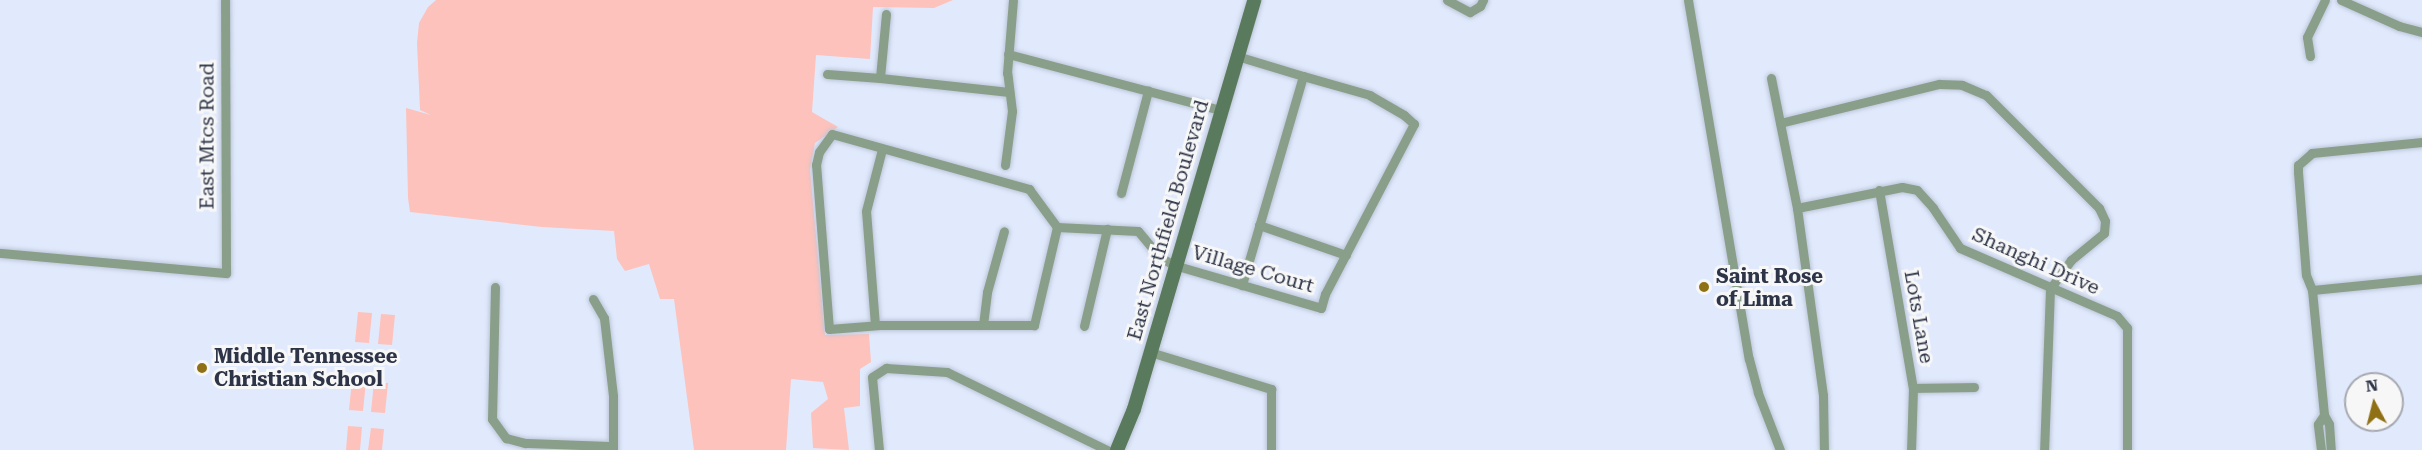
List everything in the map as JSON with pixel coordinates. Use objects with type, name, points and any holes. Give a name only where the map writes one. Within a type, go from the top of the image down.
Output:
[{"type":"main road","name":"East Northfield Boulevard","points":[[1117,450],[1134,409],[1174,265],[1237,56],[1250,1]]},
{"type":"street","name":"East Mtcs Road","points":[[0,253],[226,273],[225,0]]},
{"type":"street","points":[[1005,165],[1012,111],[1008,54],[1013,0]]},
{"type":"street","points":[[1447,0],[1470,12],[1480,6],[1484,0]]},
{"type":"street","points":[[1688,0],[1749,359],[1758,393],[1780,450]]},
{"type":"street","points":[[2310,56],[2307,37],[2325,0]]},
{"type":"street","points":[[2342,0],[2399,26],[2422,32]]},
{"type":"street","points":[[880,78],[886,14]]},
{"type":"street","points":[[1008,54],[1220,110]]},
{"type":"street","points":[[1237,56],[1370,95],[1404,115],[1414,124],[1346,255],[1259,225]]},
{"type":"street","points":[[827,74],[1009,92]]},
{"type":"street","points":[[1242,285],[1303,76]]},
{"type":"street","points":[[1771,78],[1797,208],[1823,395],[1824,450]]},
{"type":"street","points":[[1780,123],[1939,84],[1962,85],[1986,95],[2099,208],[2105,221],[2104,233],[2071,260],[2050,289],[2044,450]]},
{"type":"street","points":[[1121,193],[1148,91]]},
{"type":"street","points":[[832,134],[882,149],[1029,189],[1057,227],[1034,324],[875,325],[829,329],[816,165],[819,152],[832,134]]},
{"type":"street","points":[[2331,450],[2329,424],[2324,415],[2312,290],[2306,275],[2298,165],[2312,153],[2422,142]]},
{"type":"street","points":[[875,325],[866,211],[882,149]]},
{"type":"street","name":"Shanghi Drive","points":[[1797,208],[1879,190],[1902,187],[1917,190],[1934,208],[1960,248],[2050,289],[2117,316],[2127,328],[2127,450]]},
{"type":"street","name":"Lots Lane","points":[[1879,190],[1913,388],[1911,450]]},
{"type":"street","points":[[1057,227],[1138,231],[1161,258],[1174,265]]},
{"type":"street","points":[[1084,326],[1107,229]]},
{"type":"street","points":[[983,325],[987,292],[1004,231]]},
{"type":"street","name":"Village Court","points":[[1174,265],[1321,308],[1325,294],[1346,255]]},
{"type":"street","points":[[2312,290],[2422,279]]},
{"type":"street","points":[[495,287],[492,419],[506,438],[525,443],[613,448],[613,396],[604,318],[593,299]]},
{"type":"street","points":[[1150,352],[1271,389],[1270,450]]},
{"type":"street","points":[[879,450],[872,377],[886,368],[947,372],[1107,450]]},
{"type":"street","points":[[1913,388],[1974,387]]},
{"type":"street","points":[[2321,450],[2318,424],[2324,415]]},
{"type":"shaded area","points":[[436,0],[953,0],[934,8],[873,7],[870,59],[816,55],[812,112],[838,127],[815,143],[810,170],[825,335],[869,334],[871,362],[860,369],[860,406],[844,408],[849,450],[813,448],[811,413],[828,399],[823,382],[791,379],[786,450],[694,450],[674,299],[660,299],[649,264],[625,271],[617,259],[614,231],[542,227],[410,212],[406,108],[431,115],[420,110],[417,43],[419,23],[428,7]]},
{"type":"shaded area","points":[[358,312],[372,313],[369,343],[355,342]]},
{"type":"shaded area","points":[[381,314],[395,315],[392,345],[378,344]]},
{"type":"shaded area","points":[[352,380],[366,381],[363,411],[349,410]]},
{"type":"shaded area","points":[[374,382],[388,383],[385,413],[371,412]]},
{"type":"shaded area","points":[[348,426],[362,427],[360,450],[346,450]]},
{"type":"shaded area","points":[[371,428],[384,429],[382,450],[368,450]]},
{"type":"place","name":"Saint Rose of Lima","points":[[1704,287]]},
{"type":"place","name":"Middle Tennessee Christian School","points":[[202,368]]}]
